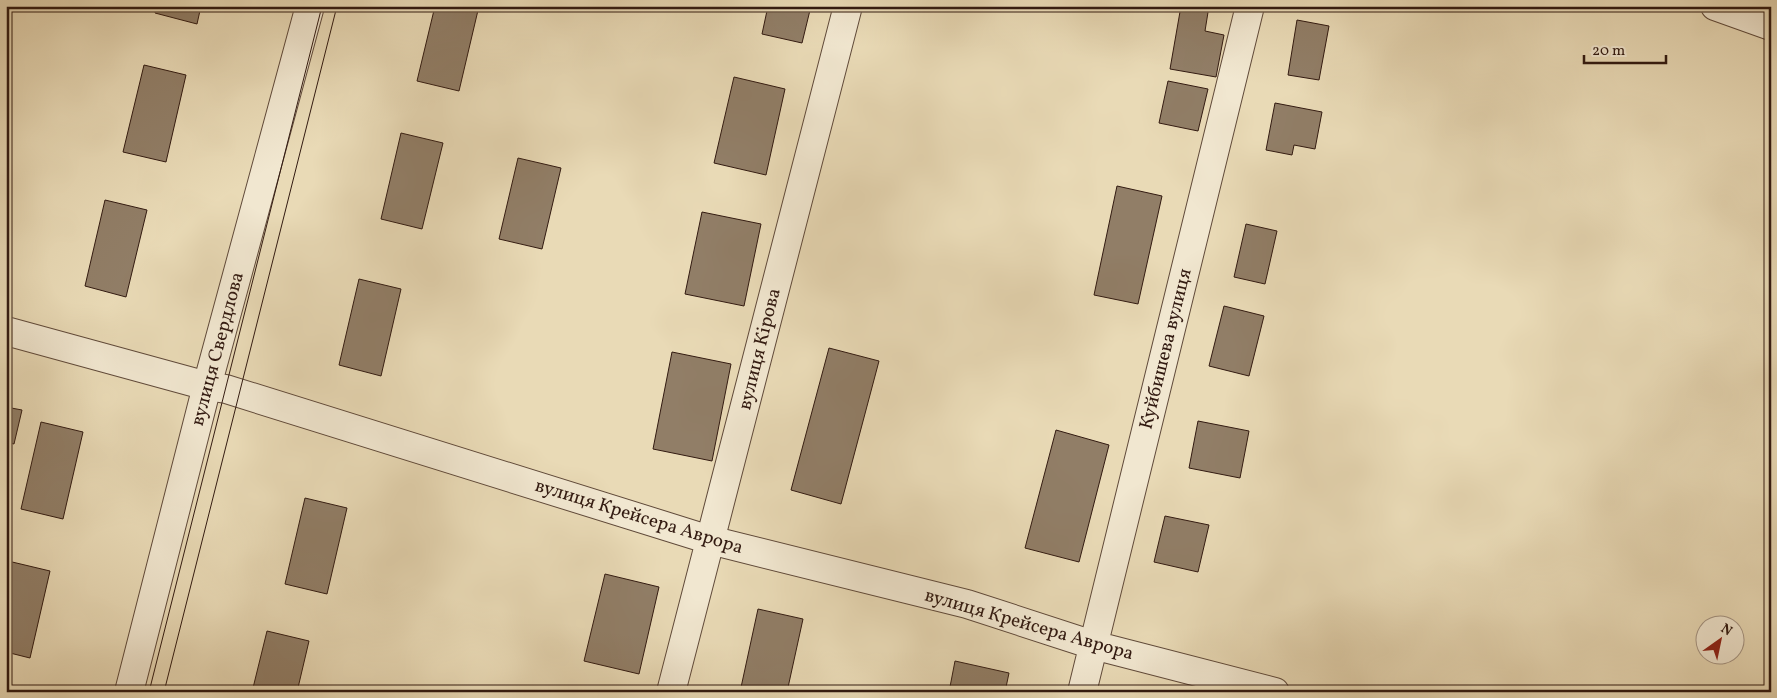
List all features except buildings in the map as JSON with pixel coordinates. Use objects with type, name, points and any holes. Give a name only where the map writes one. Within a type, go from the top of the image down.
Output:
[{"type":"street","name":"вулиця Свердлова","points":[[129,692],[207,386],[310,6]]},
{"type":"street","name":"вулиця Кірова","points":[[671,692],[848,6]]},
{"type":"street","name":"Куйбишева вулиця","points":[[1082,692],[1250,6]]},
{"type":"street","points":[[1715,6],[1771,26]]},
{"type":"street","name":"вулиця Крейсера Аврора","points":[[6,332],[207,386],[226,389],[710,540],[966,604],[1093,645],[1275,692]]},
{"type":"tram line","points":[[149,692],[322,6]]},
{"type":"tram line","points":[[164,692],[337,6]]}]
